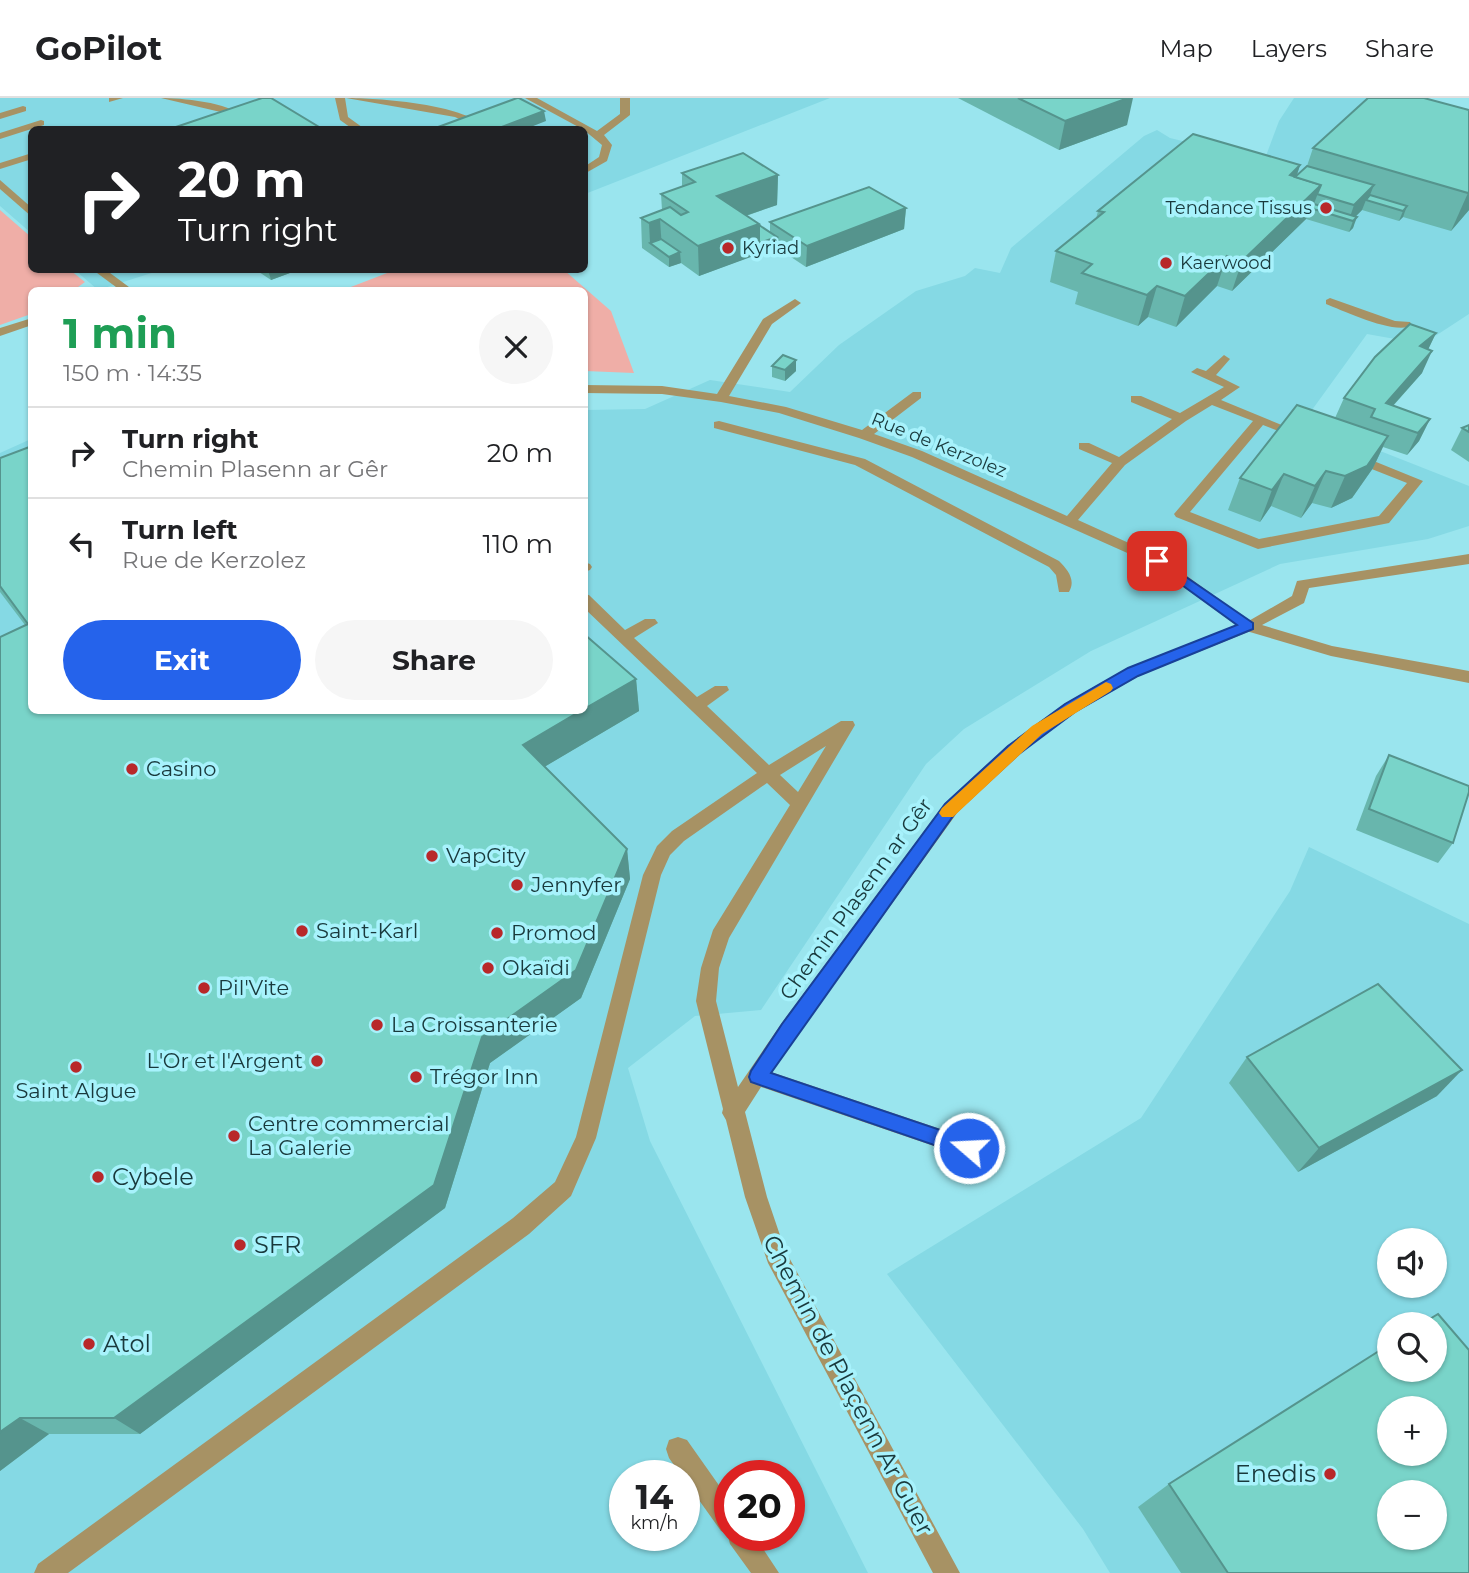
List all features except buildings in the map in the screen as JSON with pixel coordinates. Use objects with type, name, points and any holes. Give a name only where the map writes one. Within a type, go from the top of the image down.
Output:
[{"type":"street","points":[[166,98],[233,111],[235,119],[220,126]]},
{"type":"street","points":[[340,98],[343,118],[355,126]]},
{"type":"street","points":[[351,98],[458,114],[476,124]]},
{"type":"street","points":[[530,98],[581,126]]},
{"type":"street","points":[[598,135],[625,115],[625,98]]},
{"type":"street","points":[[179,107],[191,103]]},
{"type":"street","points":[[0,116],[23,109]]},
{"type":"street","points":[[32,126],[41,123]]},
{"type":"street","points":[[0,136],[28,127]]},
{"type":"street","points":[[588,130],[607,145],[607,153],[601,164],[588,169]]},
{"type":"street","points":[[0,166],[28,157]]},
{"type":"street","points":[[0,183],[28,211]]},
{"type":"street","points":[[13,198],[28,193]]},
{"type":"street","points":[[103,273],[123,287]]},
{"type":"street","points":[[1329,302],[1393,324],[1406,325]]},
{"type":"street","points":[[721,398],[767,322],[795,303]]},
{"type":"street","points":[[0,332],[28,322]]},
{"type":"street","points":[[1070,521],[1120,462],[1181,418],[1234,387],[1202,374],[1224,359]]},
{"type":"street","name":"Rue de Kerzolez","points":[[588,389],[662,390],[721,398],[781,410],[864,435],[1070,521],[1157,561],[1248,626]]},
{"type":"street","points":[[864,435],[917,395]]},
{"type":"street","points":[[1136,399],[1181,418]]},
{"type":"street","points":[[1211,400],[1313,440]]},
{"type":"street","points":[[1261,420],[1181,514],[1258,544],[1384,520],[1416,481],[1339,450]]},
{"type":"street","points":[[719,425],[860,462],[1054,565],[1062,571],[1064,589]]},
{"type":"street","points":[[1084,446],[1120,462]]},
{"type":"street","name":"Chemin Plasenn ar Gêr","points":[[732,1113],[788,1030],[951,808],[1013,750],[1070,708],[1133,672],[1248,626],[1298,599],[1302,583],[1469,559]]},
{"type":"street","points":[[588,603],[696,705],[759,780],[800,803]]},
{"type":"street","points":[[624,637],[650,623]]},
{"type":"street","points":[[1248,626],[1331,651],[1469,677]]},
{"type":"street","points":[[696,705],[721,690]]},
{"type":"street","name":"Chemin de Plaçenn Ar Guer","points":[[759,780],[847,725],[720,936],[710,968],[706,1001],[755,1197],[776,1255],[947,1573]]},
{"type":"street","points":[[47,1573],[521,1226],[563,1189],[586,1138],[652,875],[663,851],[678,836],[759,780]]},
{"type":"street","points":[[758,1077],[969,1148]]},
{"type":"street","points":[[678,1449],[714,1500]]},
{"type":"street","points":[[750,1551],[766,1573]]},
{"type":"shaded area","points":[[0,98],[830,98],[588,193],[588,126],[28,126],[28,230],[0,206]]},
{"type":"shaded area","points":[[1294,98],[1380,98],[1469,120],[1469,314],[1423,344],[1367,334],[1304,421],[1469,486],[1469,526],[1428,539],[1280,564],[1091,651],[964,729],[926,764],[761,1010],[695,1016],[628,1068],[650,1141],[868,1573],[0,1573],[0,453],[28,440],[28,714],[588,714],[588,410],[645,409],[710,380],[790,392],[839,345],[916,291],[965,276],[975,268],[1000,273],[1011,248],[1144,136],[1157,130],[1170,138],[1264,161],[1279,121]]},
{"type":"shaded area","points":[[0,210],[28,234],[28,273],[74,273],[85,282],[78,287],[28,287],[28,315],[0,325]]},
{"type":"shaded area","points":[[78,273],[152,273],[107,287],[95,287]]},
{"type":"shaded area","points":[[387,273],[567,273],[583,287],[351,287]]},
{"type":"shaded area","points":[[588,291],[611,311],[634,373],[588,371]]},
{"type":"shaded area","name":"Enedis","points":[[1309,847],[1469,924],[1469,1573],[1110,1573],[1083,1529],[887,1274],[1141,1118],[1290,891]]},
{"type":"slow traffic","points":[[947,813],[1037,730],[1106,688]]},
{"type":"place","name":"Tendance Tissus","points":[[1326,208]]},
{"type":"place","name":"Kyriad","points":[[728,248]]},
{"type":"place","name":"Kaerwood","points":[[1166,263]]},
{"type":"place","name":"Casino","points":[[132,769]]},
{"type":"place","name":"VapCity","points":[[432,856]]},
{"type":"place","name":"Jennyfer","points":[[517,885]]},
{"type":"place","name":"Saint-Karl","points":[[302,931]]},
{"type":"place","name":"Promod","points":[[497,933]]},
{"type":"place","name":"Okaïdi","points":[[488,968]]},
{"type":"place","name":"Pil'Vite","points":[[204,988]]},
{"type":"place","name":"La Croissanterie","points":[[377,1025]]},
{"type":"place","name":"L'Or et l'Argent","points":[[317,1061]]},
{"type":"place","name":"Saint Algue","points":[[76,1067]]},
{"type":"place","name":"Trégor Inn","points":[[416,1077]]},
{"type":"place","name":"Centre commercial La Galerie","points":[[234,1136]]},
{"type":"place","name":"Cybele","points":[[98,1177]]},
{"type":"place","name":"SFR","points":[[240,1245]]},
{"type":"place","name":"Atol","points":[[89,1344]]},
{"type":"place","name":"Enedis","points":[[1330,1474]]},
{"type":"route","points":[[969,1148],[758,1077],[788,1030],[951,808],[1013,750],[1070,708],[1133,672],[1248,626],[1157,561]]}]
